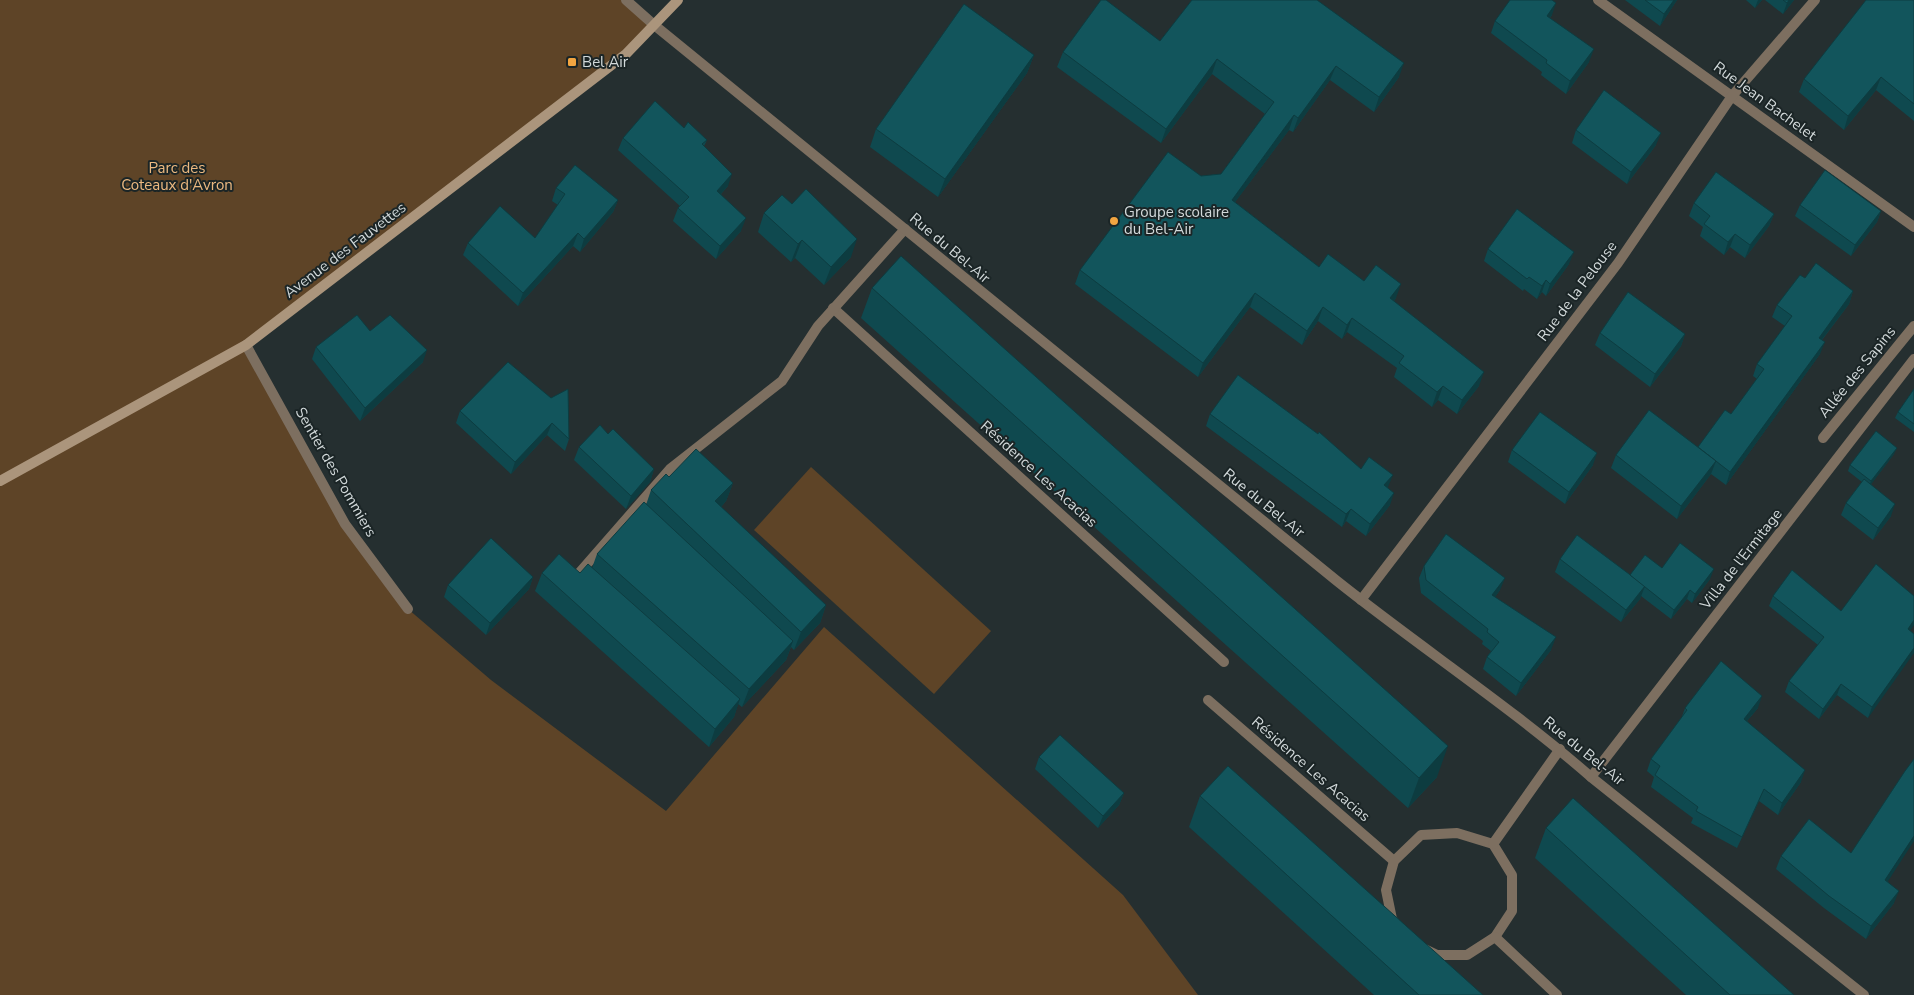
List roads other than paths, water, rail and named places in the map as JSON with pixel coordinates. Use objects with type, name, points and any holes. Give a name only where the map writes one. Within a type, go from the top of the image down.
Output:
[{"type":"street","name":"Rue du Bel-Air","points":[[626,0],[653,24],[1361,600],[1560,750],[1591,777],[1864,995]]},
{"type":"street","name":"Avenue des Fauvettes","points":[[0,481],[246,345],[626,54],[678,0]]},
{"type":"street","name":"Rue Jean Bachelet","points":[[1598,0],[1914,227]]},
{"type":"street","name":"Rue de la Pelouse","points":[[1361,600],[1618,262],[1732,96],[1815,0]]},
{"type":"street","points":[[602,592],[580,572],[638,513],[670,469],[782,381],[818,326],[905,229]]},
{"type":"street","name":"Résidence Les Acacias","points":[[833,308],[1224,662]]},
{"type":"street","name":"Allée des Sapins","points":[[1823,438],[1914,326]]},
{"type":"street","name":"Sentier des Pommiers","points":[[246,345],[346,524],[408,609]]},
{"type":"street","name":"Villa de l'Ermitage","points":[[1591,777],[1914,359]]},
{"type":"street","name":"Résidence Les Acacias","points":[[1208,700],[1394,861]]},
{"type":"street","points":[[1493,844],[1560,750]]},
{"type":"street","points":[[1457,833],[1493,844],[1512,875],[1512,911],[1495,937],[1467,955],[1437,955],[1410,942],[1392,919],[1386,890],[1394,861],[1421,835],[1457,833]]},
{"type":"street","points":[[1495,937],[1557,995]]},
{"type":"place","name":"Bel Air","points":[[572,62]]},
{"type":"place","name":"Groupe scolaire du Bel-Air","points":[[1114,221]]},
{"type":"park label","name":"Parc des Coteaux d'Avron","points":[[177,176]]}]
